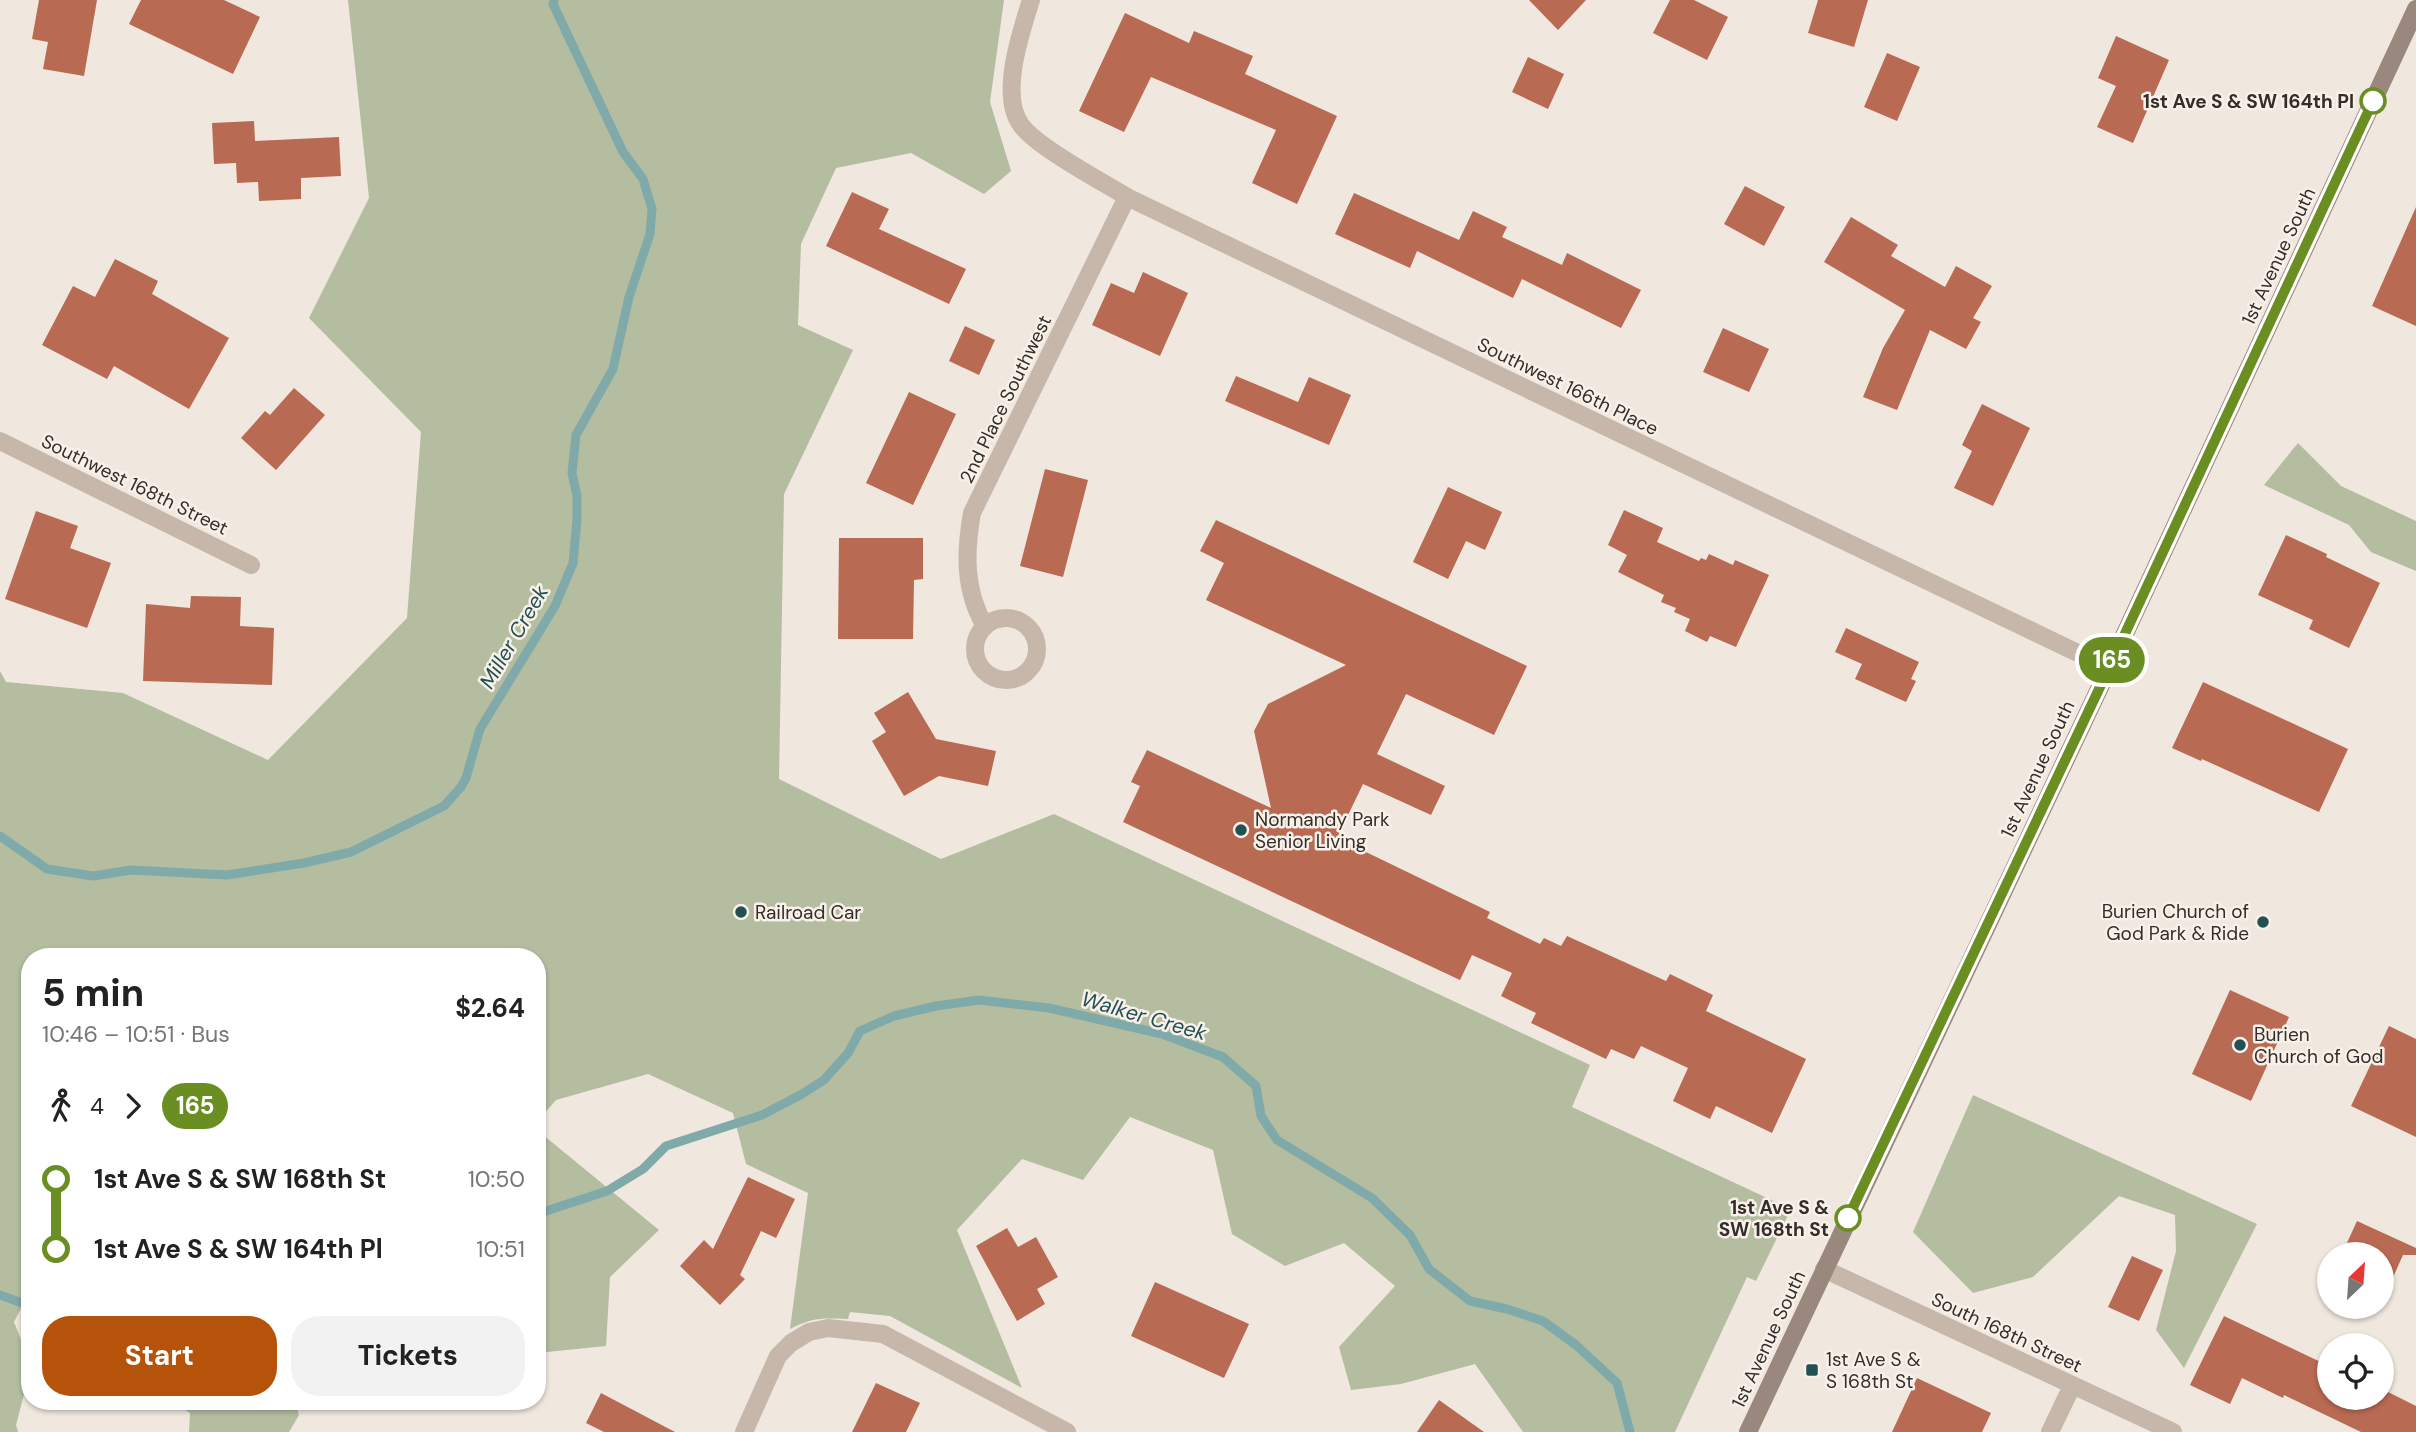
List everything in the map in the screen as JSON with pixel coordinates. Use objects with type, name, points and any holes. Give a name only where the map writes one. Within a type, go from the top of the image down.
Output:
[{"type":"main road","name":"1st Avenue South","points":[[1748,1432],[2109,668],[2416,9]]},
{"type":"street","name":"Southwest 166th Place","points":[[1031,0],[1014,66],[1012,100],[1020,123],[1035,139],[1127,197],[2109,668]]},
{"type":"street","name":"2nd Place Southwest","points":[[985,626],[976,611],[968,579],[967,544],[972,513],[1127,197]]},
{"type":"street","name":"Southwest 168th Street","points":[[0,441],[251,565]]},
{"type":"street","name":"South 168th Street","points":[[1824,1269],[2173,1432]]},
{"type":"street","points":[[744,1432],[778,1356],[791,1343],[809,1332],[828,1328],[883,1334],[1067,1432]]},
{"type":"street","points":[[2050,1432],[2072,1386]]},
{"type":"green space","points":[[348,0],[1004,0],[990,102],[1011,171],[984,194],[911,153],[836,168],[801,244],[798,325],[853,350],[784,494],[779,779],[941,859],[1054,814],[1590,1065],[1572,1107],[1791,1209],[1756,1281],[1747,1277],[1675,1432],[1523,1432],[1475,1364],[1401,1384],[1351,1390],[1339,1347],[1395,1286],[1344,1243],[1285,1266],[1232,1234],[1213,1150],[1130,1117],[1083,1180],[1022,1159],[957,1230],[1022,1388],[890,1316],[850,1312],[848,1319],[818,1319],[790,1329],[808,1193],[746,1164],[733,1113],[648,1074],[556,1100],[546,1112],[546,948],[21,948],[21,1308],[14,1322],[21,1340],[21,1406],[16,1425],[18,1432],[0,1432],[0,671],[6,682],[123,693],[268,760],[407,618],[421,432],[309,318],[369,198]]},
{"type":"green space","points":[[2298,443],[2341,486],[2416,521],[2416,571],[2371,552],[2349,525],[2264,485]]},
{"type":"green space","points":[[1973,1095],[2257,1224],[2184,1368],[2156,1330],[2176,1251],[2175,1215],[2119,1196],[2033,1277],[1973,1293],[1913,1232]]},
{"type":"green space","points":[[546,1137],[659,1230],[610,1277],[606,1346],[546,1352]]},
{"type":"green space","points":[[185,1410],[297,1410],[299,1415],[289,1432],[189,1432],[190,1413]]},
{"type":"building","points":[[39,0],[97,0],[84,76],[43,69],[48,42],[32,39]]},
{"type":"building","points":[[141,0],[224,0],[260,17],[233,74],[129,24]]},
{"type":"building","points":[[1529,0],[1586,0],[1558,30]]},
{"type":"building","points":[[1670,0],[1694,0],[1728,17],[1707,60],[1653,33]]},
{"type":"building","points":[[1818,0],[1868,0],[1854,47],[1808,33]]},
{"type":"building","points":[[1125,13],[1189,43],[1194,31],[1253,56],[1245,74],[1337,116],[1297,204],[1252,183],[1276,130],[1151,77],[1124,132],[1079,111]]},
{"type":"building","points":[[2116,36],[2169,60],[2133,143],[2097,127],[2116,86],[2098,78]]},
{"type":"building","points":[[1887,53],[1920,67],[1897,121],[1864,107]]},
{"type":"building","points":[[1528,57],[1564,74],[1548,109],[1512,92]]},
{"type":"building","points":[[254,121],[255,141],[339,137],[341,176],[301,178],[301,199],[259,201],[258,182],[237,183],[236,163],[214,164],[212,123]]},
{"type":"building","points":[[1745,186],[1785,207],[1764,246],[1724,224]]},
{"type":"building","points":[[852,192],[889,209],[879,229],[966,269],[949,304],[826,246]]},
{"type":"building","points":[[1354,193],[1459,240],[1473,211],[1507,227],[1502,237],[1562,265],[1567,253],[1641,290],[1621,328],[1522,279],[1513,298],[1417,251],[1410,268],[1335,234]]},
{"type":"building","points":[[2416,207],[2416,326],[2372,306]]},
{"type":"building","points":[[1851,217],[1898,245],[1891,256],[1945,287],[1956,266],[1992,286],[1973,318],[1981,322],[1966,349],[1930,330],[1897,410],[1863,397],[1883,348],[1905,310],[1824,262]]},
{"type":"building","points":[[115,259],[158,281],[152,294],[229,338],[189,409],[114,366],[107,379],[42,345],[73,286],[95,297]]},
{"type":"building","points":[[1143,272],[1188,293],[1160,356],[1092,325],[1111,283],[1134,293]]},
{"type":"building","points":[[965,326],[995,340],[979,375],[949,361]]},
{"type":"building","points":[[1723,328],[1769,349],[1749,392],[1703,372]]},
{"type":"building","points":[[1236,376],[1298,402],[1309,377],[1351,395],[1329,445],[1225,401]]},
{"type":"building","points":[[294,388],[325,415],[276,470],[241,438],[265,411],[270,415]]},
{"type":"building","points":[[909,392],[956,414],[913,505],[866,483]]},
{"type":"building","points":[[1982,404],[2030,428],[1993,506],[1954,488],[1972,451],[1962,445]]},
{"type":"building","points":[[1045,469],[1088,480],[1063,577],[1020,566]]},
{"type":"building","points":[[1448,487],[1502,512],[1485,550],[1466,541],[1448,579],[1413,562]]},
{"type":"building","points":[[1624,510],[1663,528],[1657,542],[1699,561],[1701,558],[1706,560],[1709,554],[1733,565],[1735,560],[1769,575],[1736,647],[1710,636],[1707,642],[1685,631],[1690,619],[1674,612],[1676,608],[1661,602],[1664,595],[1618,572],[1627,555],[1608,545]]},
{"type":"building","points":[[36,511],[78,526],[70,548],[111,563],[87,628],[5,599]]},
{"type":"building","name":"Normandy Park Senior Living","points":[[1216,520],[1527,666],[1494,735],[1406,694],[1377,754],[1445,786],[1431,815],[1363,784],[1337,838],[1490,912],[1487,918],[1540,944],[1544,938],[1561,946],[1567,936],[1666,981],[1670,974],[1713,995],[1706,1011],[1806,1059],[1772,1133],[1716,1106],[1710,1119],[1673,1101],[1688,1068],[1641,1046],[1634,1059],[1611,1049],[1606,1059],[1531,1023],[1536,1013],[1501,996],[1512,973],[1472,955],[1460,980],[1123,822],[1140,786],[1131,782],[1147,750],[1271,808],[1254,731],[1268,704],[1346,665],[1206,600],[1224,563],[1200,551]]},
{"type":"building","points":[[2286,535],[2380,583],[2349,648],[2309,629],[2313,620],[2258,595]]},
{"type":"building","points":[[839,538],[923,538],[923,579],[914,580],[913,639],[838,639]]},
{"type":"building","points":[[191,596],[241,597],[240,626],[274,628],[272,685],[143,681],[146,604],[190,608]]},
{"type":"building","points":[[1846,628],[1919,662],[1911,679],[1916,681],[1906,702],[1855,679],[1862,664],[1835,652]]},
{"type":"building","points":[[2203,682],[2348,749],[2319,812],[2172,748]]},
{"type":"building","points":[[908,692],[936,739],[996,751],[988,786],[939,776],[904,796],[872,741],[886,732],[874,713]]},
{"type":"building","name":"Burien Church of God","points":[[2230,990],[2289,1017],[2251,1101],[2192,1074]]},
{"type":"building","points":[[2389,1026],[2416,1039],[2416,1137],[2351,1106]]},
{"type":"building","points":[[748,1177],[795,1199],[776,1238],[761,1231],[740,1275],[745,1279],[720,1305],[680,1266],[704,1240],[713,1249]]},
{"type":"building","points":[[2357,1221],[2416,1248],[2416,1255],[2403,1255],[2394,1275],[2394,1242],[2347,1242]]},
{"type":"building","points":[[1007,1228],[1018,1247],[1036,1237],[1058,1277],[1037,1289],[1045,1304],[1017,1321],[976,1246]]},
{"type":"building","points":[[2132,1256],[2163,1270],[2139,1321],[2108,1307]]},
{"type":"building","points":[[1155,1282],[1249,1324],[1224,1378],[1131,1336]]},
{"type":"building","points":[[2224,1316],[2317,1360],[2317,1410],[2394,1410],[2394,1395],[2416,1406],[2416,1432],[2361,1432],[2242,1378],[2230,1404],[2190,1385]]},
{"type":"building","points":[[1917,1378],[1991,1413],[1982,1432],[1892,1432]]},
{"type":"building","points":[[876,1383],[920,1403],[906,1432],[852,1432]]},
{"type":"building","points":[[601,1393],[675,1432],[604,1432],[586,1423]]},
{"type":"building","points":[[1439,1400],[1484,1432],[1417,1432]]},
{"type":"waterway","name":"Miller Creek","points":[[0,836],[47,869],[93,876],[131,870],[227,875],[304,863],[351,852],[444,806],[461,787],[480,729],[555,606],[573,563],[577,496],[572,473],[576,435],[613,369],[629,297],[650,234],[652,209],[643,179],[623,152],[553,4],[554,0]]},
{"type":"waterway","name":"Walker Creek","points":[[546,1211],[607,1191],[643,1169],[666,1146],[762,1115],[802,1094],[824,1080],[848,1053],[860,1031],[894,1016],[979,1000],[1049,1008],[1162,1034],[1223,1057],[1256,1086],[1261,1116],[1277,1140],[1372,1198],[1410,1235],[1429,1269],[1470,1301],[1543,1321],[1576,1345],[1617,1383],[1630,1432]]},
{"type":"waterway","name":"Walker Creek","points":[[0,1295],[21,1303]]},
{"type":"bus line","name":"165","points":[[1848,1218],[2109,668],[2373,101]]},
{"type":"place","name":"1st Ave S & SW 164th Pl","points":[[2373,101]]},
{"type":"place","name":"Normandy Park Senior Living","points":[[1241,830]]},
{"type":"place","name":"Railroad Car","points":[[741,912]]},
{"type":"place","name":"Burien Church of God Park & Ride","points":[[2263,922]]},
{"type":"place","name":"Burien Church of God","points":[[2240,1045]]},
{"type":"place","name":"1st Ave S & SW 168th St","points":[[1848,1218]]},
{"type":"place","name":"1st Ave S & S 168th St","points":[[1812,1370]]}]
